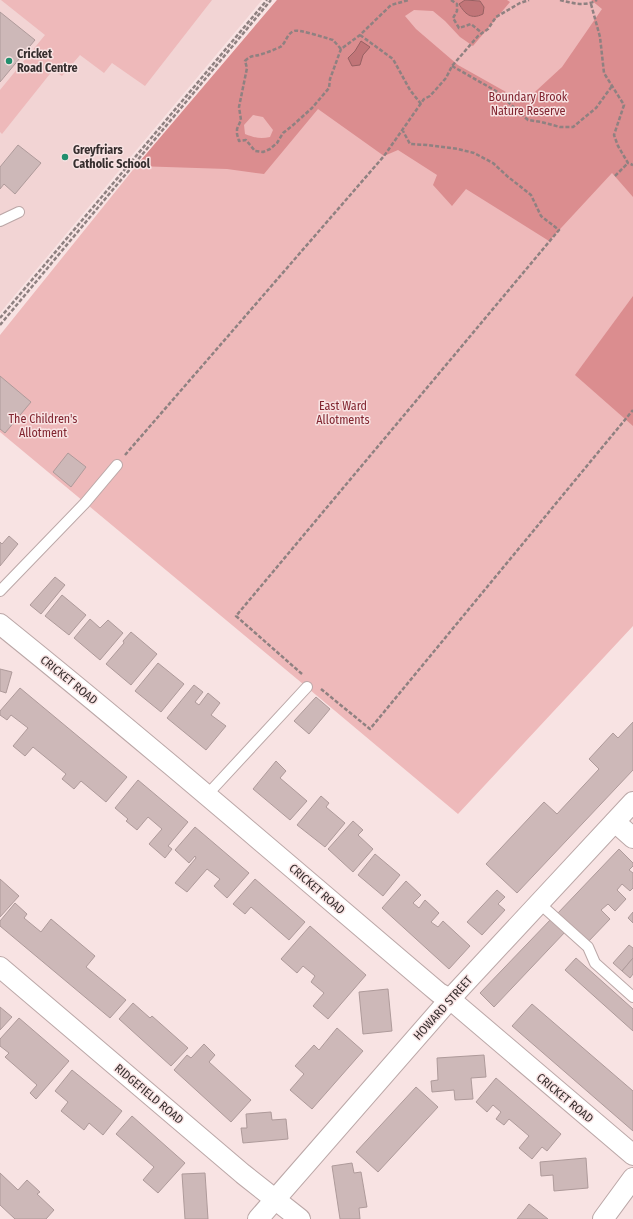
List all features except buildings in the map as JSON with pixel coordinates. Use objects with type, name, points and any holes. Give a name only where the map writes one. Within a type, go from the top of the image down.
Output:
[{"type":"street","name":"CRICKET ROAD","points":[[0,624],[207,795],[439,993],[450,999],[633,1155]]},
{"type":"street","name":"HOWARD STREET","points":[[258,1219],[450,999],[633,802]]},
{"type":"street","points":[[615,822],[633,838]]},
{"type":"street","name":"RIDGEFIELD ROAD","points":[[0,967],[275,1200],[300,1219]]},
{"type":"street","points":[[602,1219],[633,1178]]},
{"type":"lane","points":[[0,221],[20,212]]},
{"type":"lane","points":[[0,592],[85,503],[117,465]]},
{"type":"lane","points":[[207,795],[309,684]]},
{"type":"lane","points":[[539,903],[588,947],[595,963],[633,997]]},
{"type":"path","points":[[0,318],[266,0]]},
{"type":"path","points":[[0,325],[271,0]]},
{"type":"path","points":[[341,49],[333,40],[315,34],[294,31],[289,34],[281,47],[262,54],[249,56],[245,61],[247,68],[242,86],[242,95],[239,101],[241,120],[237,129],[237,134],[239,141],[246,140],[255,151],[263,152],[270,150],[277,143],[283,133],[312,108],[329,88],[330,79],[341,49],[360,36],[391,5],[409,0]]},
{"type":"path","points":[[451,0],[457,4],[453,18],[459,28],[471,24],[482,33]]},
{"type":"path","points":[[117,465],[384,156],[424,99],[430,96],[446,78],[452,66],[471,44],[488,29],[496,16],[520,2],[529,0]]},
{"type":"path","points":[[560,0],[579,4],[591,4],[597,0]]},
{"type":"path","points":[[591,4],[600,37],[604,73],[624,105],[614,135],[618,146],[628,163],[633,166]]},
{"type":"path","points":[[360,36],[393,59],[410,90],[421,104]]},
{"type":"path","points":[[452,66],[496,91],[528,120],[560,127],[573,127],[596,108],[612,86]]},
{"type":"path","points":[[403,131],[410,144],[458,149],[474,153],[494,163],[507,176],[531,195],[541,216],[559,230],[236,616],[309,684],[370,729],[633,410]]},
{"type":"path","points":[[615,176],[628,163]]},
{"type":"shaded area","name":"Greyfriars Catholic School","points":[[0,0],[262,0],[0,313]]},
{"type":"shaded area","points":[[465,0],[480,1],[484,7],[483,14],[479,16],[472,16],[466,13],[459,4]]},
{"type":"shaded area","points":[[361,41],[370,47],[363,55],[360,65],[352,66],[348,58],[355,51]]},
{"type":"green space","points":[[1,0],[212,0],[145,86],[112,63],[104,73],[80,55],[62,76],[53,70],[2,134],[0,132],[0,90],[45,35]]},
{"type":"green space","name":"East Ward Allotments","points":[[277,0],[633,0],[633,626],[458,814],[0,432],[0,335],[136,166]]},
{"type":"green space","name":"Boundary Brook Nature Reserve","points":[[277,0],[465,0],[459,4],[464,11],[472,16],[479,16],[483,14],[484,7],[480,1],[475,0],[507,0],[510,2],[473,46],[460,37],[433,11],[414,10],[405,16],[416,29],[458,65],[524,102],[562,67],[602,9],[591,0],[633,0],[633,197],[612,173],[549,241],[466,189],[452,206],[433,185],[437,175],[398,150],[384,156],[318,109],[264,174],[227,169],[136,166]],"holes":[[[355,51],[363,55],[360,65],[348,58]],[[253,115],[263,117],[273,130],[270,137],[258,138],[245,134],[244,125]]]},
{"type":"green space","points":[[633,296],[633,426],[575,375]]},
{"type":"place","name":"Cricket Road Centre","points":[[9,61]]},
{"type":"place","name":"Greyfriars Catholic School","points":[[65,157]]},
{"type":"park label","name":"The Children's Allotment","points":[[43,426]]}]
